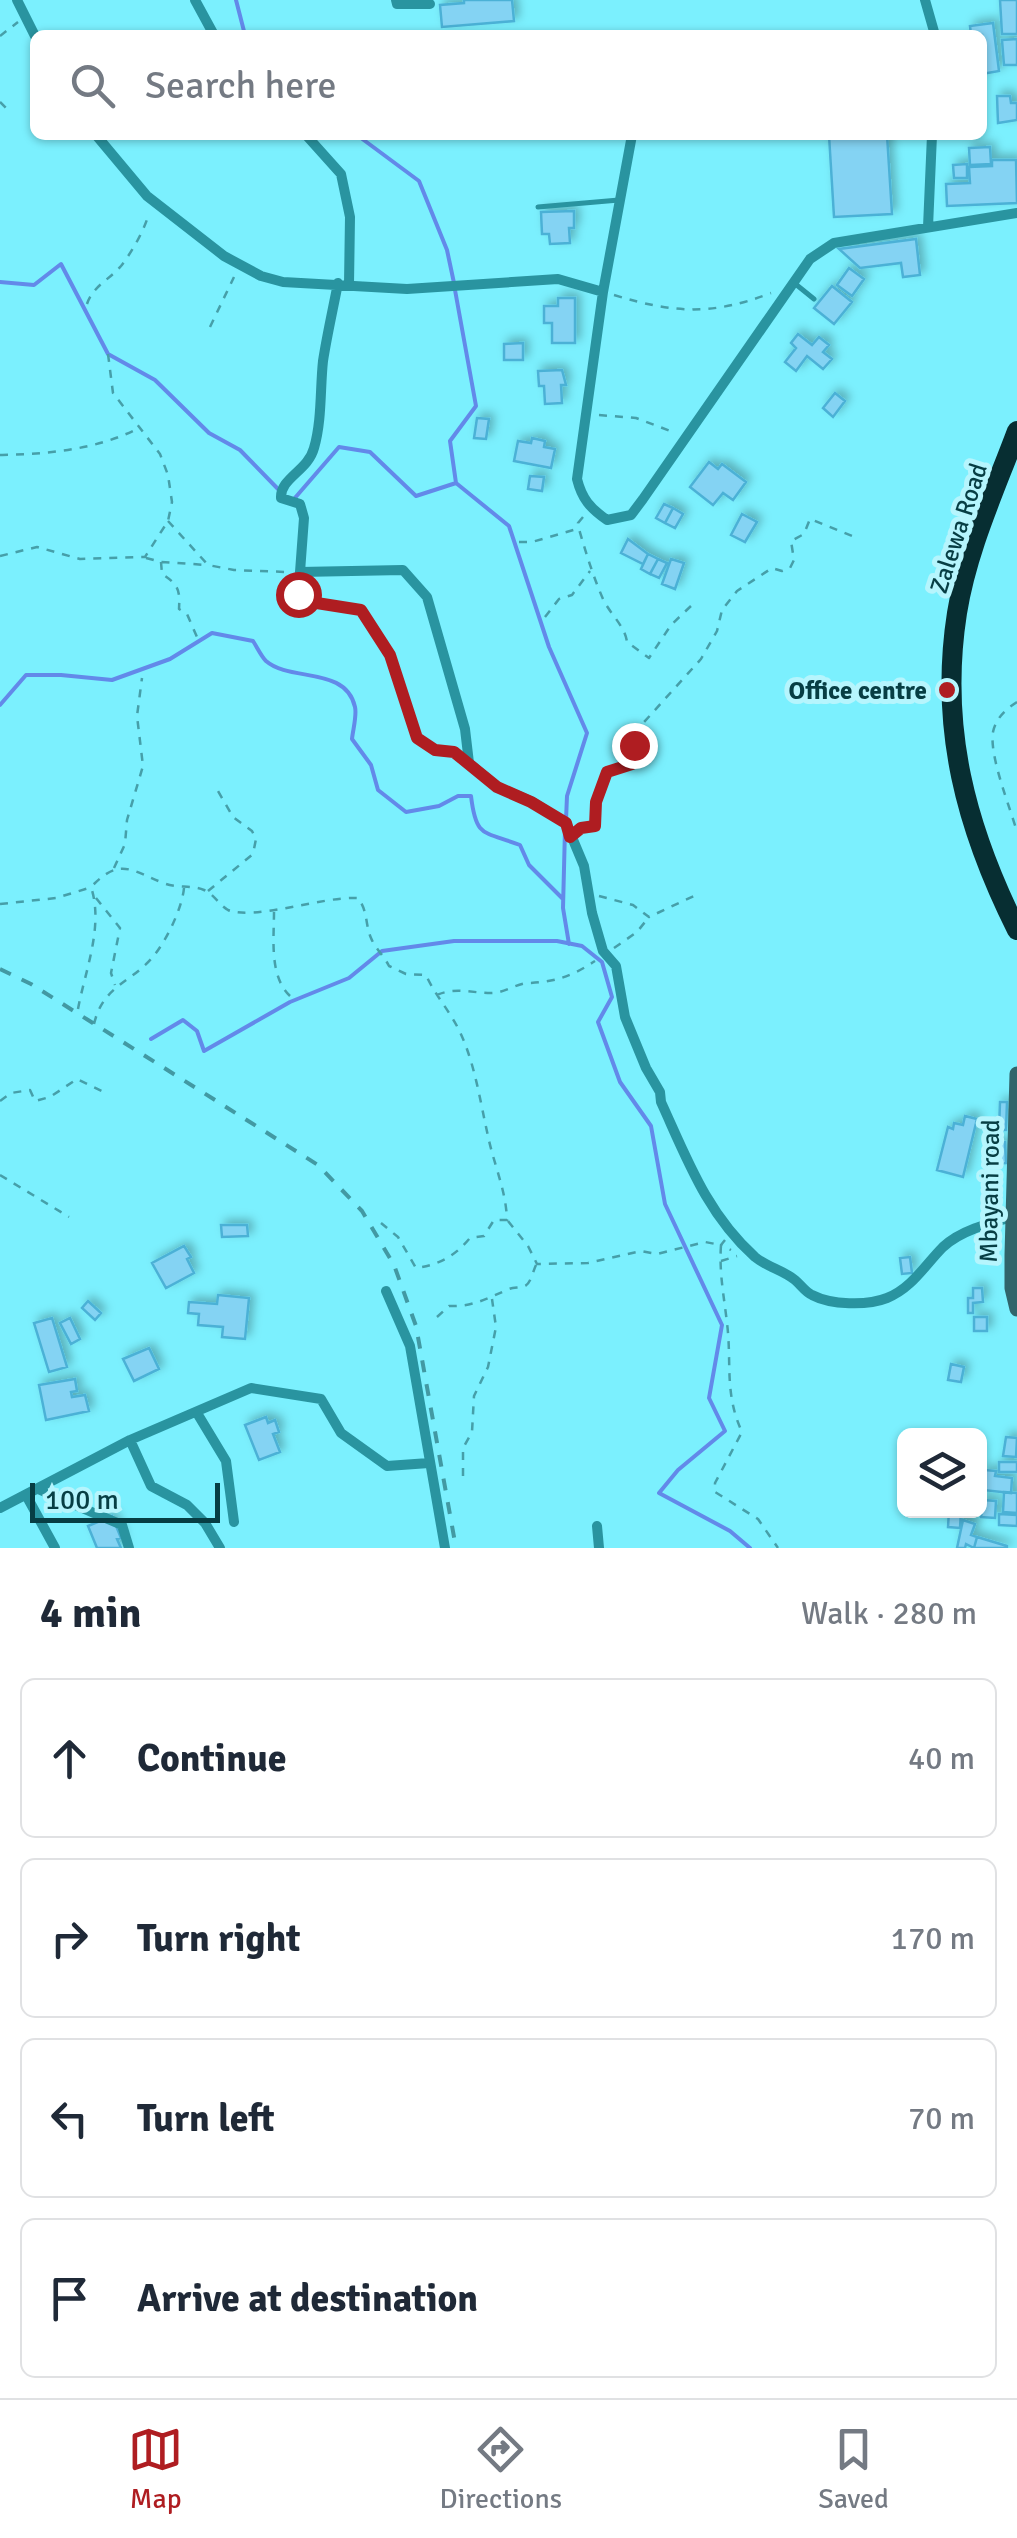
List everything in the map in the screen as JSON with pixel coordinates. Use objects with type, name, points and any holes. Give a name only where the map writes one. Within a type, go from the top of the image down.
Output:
[{"type":"highway","name":"Zalewa Road","points":[[1017,431],[957,610],[952,685],[956,754],[964,800],[990,874],[1017,930]]},
{"type":"street","points":[[17,0],[32,30]]},
{"type":"street","points":[[195,0],[211,30]]},
{"type":"street","points":[[396,0],[396,4],[430,4]]},
{"type":"street","points":[[925,0],[934,30]]},
{"type":"street","points":[[100,140],[147,196],[239,266],[283,282],[437,288],[491,281],[558,280],[603,292]]},
{"type":"street","points":[[310,140],[341,174],[350,217],[343,283],[324,360],[314,449],[304,470],[282,486],[281,492],[282,498],[300,504],[304,518],[300,572],[403,570],[426,597],[465,729],[468,762],[497,787],[566,823],[584,866],[605,954],[616,966],[626,1017],[688,1166],[700,1179],[709,1205],[758,1260],[780,1270],[809,1294],[830,1301],[869,1303],[891,1297],[922,1273],[950,1242],[986,1224],[1013,1218]]},
{"type":"street","points":[[631,140],[603,292],[577,479],[581,496],[607,520],[631,515],[810,258],[834,242],[1017,213]]},
{"type":"street","points":[[928,227],[932,140]]},
{"type":"street","name":"Mbayani road","points":[[1017,1074],[1012,1288],[1017,1309]]},
{"type":"street","points":[[386,1291],[410,1346],[445,1548]]},
{"type":"street","points":[[0,1508],[130,1440],[250,1388],[321,1399],[341,1433],[387,1466],[429,1463]]},
{"type":"street","points":[[196,1413],[226,1461],[234,1522]]},
{"type":"street","points":[[130,1440],[150,1486],[186,1505],[220,1548]]},
{"type":"street","points":[[38,1488],[122,1525],[129,1548]]},
{"type":"street","points":[[26,1494],[56,1548]]},
{"type":"street","points":[[597,1526],[599,1548]]},
{"type":"lane","points":[[538,206],[619,200]]},
{"type":"lane","points":[[792,283],[814,299]]},
{"type":"path","points":[[0,36],[26,15]]},
{"type":"path","points":[[0,102],[7,109]]},
{"type":"path","points":[[88,304],[91,292],[120,266],[146,224],[150,209],[147,196]]},
{"type":"path","points":[[210,327],[239,266]]},
{"type":"path","points":[[603,292],[648,307],[721,310],[792,283]]},
{"type":"path","points":[[108,354],[113,394],[160,454],[168,474],[172,502],[168,521],[144,557]]},
{"type":"path","points":[[584,413],[636,418],[684,436]]},
{"type":"path","points":[[0,455],[76,449],[120,439],[140,427]]},
{"type":"path","points":[[590,508],[578,522],[590,570],[626,632],[627,642],[650,658],[671,625],[692,605]]},
{"type":"path","points":[[570,837],[581,828],[595,826],[596,802],[608,770],[632,764],[636,731],[701,659],[717,631],[722,610],[734,594],[772,568],[790,568],[794,560],[791,540],[804,534],[810,519],[857,538]]},
{"type":"path","points":[[168,521],[208,566]]},
{"type":"path","points":[[519,542],[579,529]]},
{"type":"path","points":[[0,556],[38,547],[80,559],[144,557],[234,570],[300,572],[298,594],[304,601],[361,610],[390,655],[417,738],[435,750],[454,752],[468,762]]},
{"type":"path","points":[[160,562],[162,574],[176,583],[181,592],[179,608],[187,614],[196,637]]},
{"type":"path","points":[[545,617],[559,600],[572,595],[590,570]]},
{"type":"path","points":[[113,870],[126,844],[127,820],[143,766],[137,716],[142,678]]},
{"type":"path","points":[[1017,702],[1004,710],[994,731],[994,750],[1017,832]]},
{"type":"path","points":[[208,892],[252,854],[256,840],[244,824],[232,817],[218,791]]},
{"type":"path","points":[[0,904],[56,898],[90,887],[103,873],[127,868],[163,883],[208,892],[230,911],[274,911],[337,896],[358,898],[366,908],[372,942],[389,966],[406,974],[426,975],[459,1030],[482,1101],[507,1220],[537,1264],[529,1283],[469,1307],[449,1306],[437,1317]]},
{"type":"path","points":[[94,1024],[115,986],[153,958],[183,903],[184,886]]},
{"type":"path","points":[[78,1009],[90,959],[95,914],[90,887]]},
{"type":"path","points":[[588,894],[633,905],[649,917]]},
{"type":"path","points":[[436,996],[447,991],[506,992],[525,983],[549,984],[571,976],[637,932],[649,917],[696,895]]},
{"type":"path","points":[[93,896],[120,928],[111,973],[115,986]]},
{"type":"path","points":[[274,911],[276,966],[281,986],[290,996]]},
{"type":"path","points":[[0,1101],[11,1093],[30,1090],[35,1100],[50,1097],[77,1079],[106,1093]]},
{"type":"path","points":[[0,1175],[68,1217]]},
{"type":"path","points":[[380,1223],[398,1237],[416,1268],[432,1266],[458,1252],[470,1238],[484,1236],[494,1220],[507,1220]]},
{"type":"path","points":[[537,1264],[588,1263],[641,1251],[658,1254],[704,1242],[722,1245],[720,1290],[728,1326],[729,1391],[742,1432],[715,1482],[716,1492],[758,1519],[778,1548]]},
{"type":"path","points":[[720,1262],[738,1255]]},
{"type":"path","points":[[462,1476],[463,1448],[472,1432],[474,1396],[488,1367],[496,1327],[492,1299]]},
{"type":"building","points":[[464,0],[512,0],[514,21],[442,27],[440,5]]},
{"type":"building","points":[[1000,0],[1017,0],[1017,34],[1002,34]]},
{"type":"building","points":[[993,23],[999,71],[987,73],[987,30],[970,30],[970,26]]},
{"type":"building","points":[[1017,39],[1017,65],[1004,65],[1002,40]]},
{"type":"building","points":[[997,96],[1010,96],[1011,103],[1017,103],[1017,120],[998,123]]},
{"type":"building","points":[[829,140],[887,140],[892,214],[834,217]]},
{"type":"building","points":[[990,147],[991,164],[970,165],[969,148]]},
{"type":"building","points":[[992,160],[1016,160],[1017,203],[947,206],[946,184],[970,183],[969,167],[992,166]]},
{"type":"building","points":[[967,164],[967,178],[954,178],[953,165]]},
{"type":"building","points":[[574,211],[570,243],[550,244],[549,234],[542,234],[541,212]]},
{"type":"building","points":[[916,239],[920,275],[903,277],[901,263],[860,268],[839,249]]},
{"type":"building","points":[[849,268],[864,279],[852,296],[837,285]]},
{"type":"building","points":[[832,286],[852,302],[834,324],[814,308]]},
{"type":"building","points":[[558,298],[575,298],[575,343],[552,343],[552,323],[544,323],[544,306],[558,306]]},
{"type":"building","points":[[798,334],[812,345],[819,337],[829,345],[823,352],[832,359],[823,369],[807,356],[796,371],[785,362],[796,348],[791,343]]},
{"type":"building","points":[[523,343],[523,360],[504,360],[504,344]]},
{"type":"building","points":[[562,370],[566,385],[561,385],[562,403],[545,404],[538,371]]},
{"type":"building","points":[[835,393],[845,401],[833,417],[823,408]]},
{"type":"building","points":[[477,418],[489,419],[486,439],[474,438]]},
{"type":"building","points":[[532,438],[555,449],[551,468],[514,461],[518,441],[531,443]]},
{"type":"building","points":[[709,462],[718,469],[722,464],[746,482],[733,500],[723,493],[713,505],[690,487]]},
{"type":"building","points":[[530,476],[544,477],[542,491],[528,489]]},
{"type":"building","points":[[664,504],[673,508],[665,523],[656,518]]},
{"type":"building","points":[[673,508],[683,514],[675,528],[665,523]]},
{"type":"building","points":[[742,514],[757,522],[745,542],[731,535]]},
{"type":"building","points":[[628,539],[648,554],[643,564],[621,553]]},
{"type":"building","points":[[648,554],[658,559],[650,574],[641,569]]},
{"type":"building","points":[[658,559],[667,563],[659,578],[650,574]]},
{"type":"building","points":[[671,559],[684,563],[675,589],[662,584]]},
{"type":"building","points":[[1000,1102],[1007,1102],[1006,1130],[999,1130]]},
{"type":"building","points":[[965,1116],[977,1119],[963,1177],[937,1170],[948,1127],[953,1129],[954,1123],[963,1125]]},
{"type":"building","points":[[1005,1142],[1006,1163],[992,1164],[991,1143]]},
{"type":"building","points":[[221,1225],[247,1225],[248,1236],[222,1237]]},
{"type":"building","points":[[184,1246],[194,1273],[166,1288],[152,1263]]},
{"type":"building","points":[[910,1257],[912,1273],[902,1274],[900,1258]]},
{"type":"building","points":[[973,1288],[982,1288],[983,1302],[973,1303],[973,1313],[968,1313],[968,1298],[973,1298]]},
{"type":"building","points":[[218,1295],[249,1298],[245,1339],[222,1337],[223,1327],[198,1325],[199,1314],[188,1313],[189,1302],[217,1304]]},
{"type":"building","points":[[88,1301],[101,1313],[95,1320],[82,1308]]},
{"type":"building","points":[[974,1317],[987,1317],[987,1331],[974,1331]]},
{"type":"building","points":[[52,1318],[67,1367],[49,1372],[34,1323]]},
{"type":"building","points":[[70,1318],[80,1339],[71,1344],[60,1323]]},
{"type":"building","points":[[149,1348],[159,1369],[134,1381],[123,1359]]},
{"type":"building","points":[[951,1364],[964,1367],[961,1382],[948,1380]]},
{"type":"building","points":[[75,1379],[77,1391],[71,1392],[72,1397],[85,1395],[89,1411],[46,1420],[39,1385]]},
{"type":"building","points":[[266,1417],[268,1423],[275,1420],[279,1432],[273,1434],[280,1452],[259,1460],[245,1425]]},
{"type":"building","points":[[1006,1437],[1017,1438],[1016,1457],[1003,1456]]},
{"type":"building","points":[[999,1462],[1017,1462],[1017,1472],[999,1472]]},
{"type":"building","points":[[987,1470],[996,1471],[995,1476],[1012,1478],[1011,1493],[987,1490]]},
{"type":"building","points":[[1004,1492],[1017,1493],[1017,1513],[1003,1512]]},
{"type":"building","points":[[987,1500],[996,1501],[995,1518],[987,1517]]},
{"type":"building","points":[[999,1514],[1017,1515],[1017,1526],[999,1525]]},
{"type":"building","points":[[112,1516],[121,1548],[97,1548],[88,1526]]},
{"type":"building","points":[[949,1518],[961,1518],[960,1528],[948,1527]]},
{"type":"building","points":[[963,1520],[975,1524],[971,1535],[977,1537],[974,1548],[966,1544],[965,1548],[957,1548]]},
{"type":"building","points":[[977,1537],[1007,1546],[1007,1548],[974,1548]]},
{"type":"waterway","points":[[236,0],[244,30]]},
{"type":"waterway","points":[[364,140],[419,181],[447,250],[454,283]]},
{"type":"waterway","points":[[0,282],[34,285],[61,264],[108,354],[155,380],[209,433],[240,450],[278,489]]},
{"type":"waterway","points":[[455,290],[476,406],[450,441],[456,483],[509,526],[549,647],[587,733],[567,796],[566,820]]},
{"type":"waterway","points":[[294,499],[339,447],[370,452],[416,496],[456,483]]},
{"type":"waterway","points":[[0,705],[26,675],[112,680],[170,659],[212,633],[253,641],[264,659],[276,667],[329,680],[350,694],[355,711],[352,739],[371,765],[378,790],[406,812],[439,806],[458,796],[471,796],[483,831],[520,845],[529,865],[563,899]]},
{"type":"waterway","points":[[565,829],[563,908],[569,944]]},
{"type":"waterway","points":[[151,1039],[183,1020],[197,1031],[204,1051],[290,1002],[349,978],[382,951],[454,941],[557,941],[582,946],[602,962],[612,997],[598,1022],[620,1082],[651,1126],[665,1204],[722,1325],[709,1398],[725,1431],[678,1470],[659,1493],[730,1531],[750,1548]]},
{"type":"railway","points":[[0,969],[31,984],[318,1165],[362,1211],[394,1265],[416,1326],[456,1548]]},
{"type":"place","name":"Office centre","points":[[947,690]]},
{"type":"route","points":[[298,594],[304,601],[361,610],[390,655],[417,738],[435,750],[454,752],[497,787],[566,823],[570,837],[581,828],[595,826],[596,802],[607,772],[611,768],[629,767],[634,745]]}]
